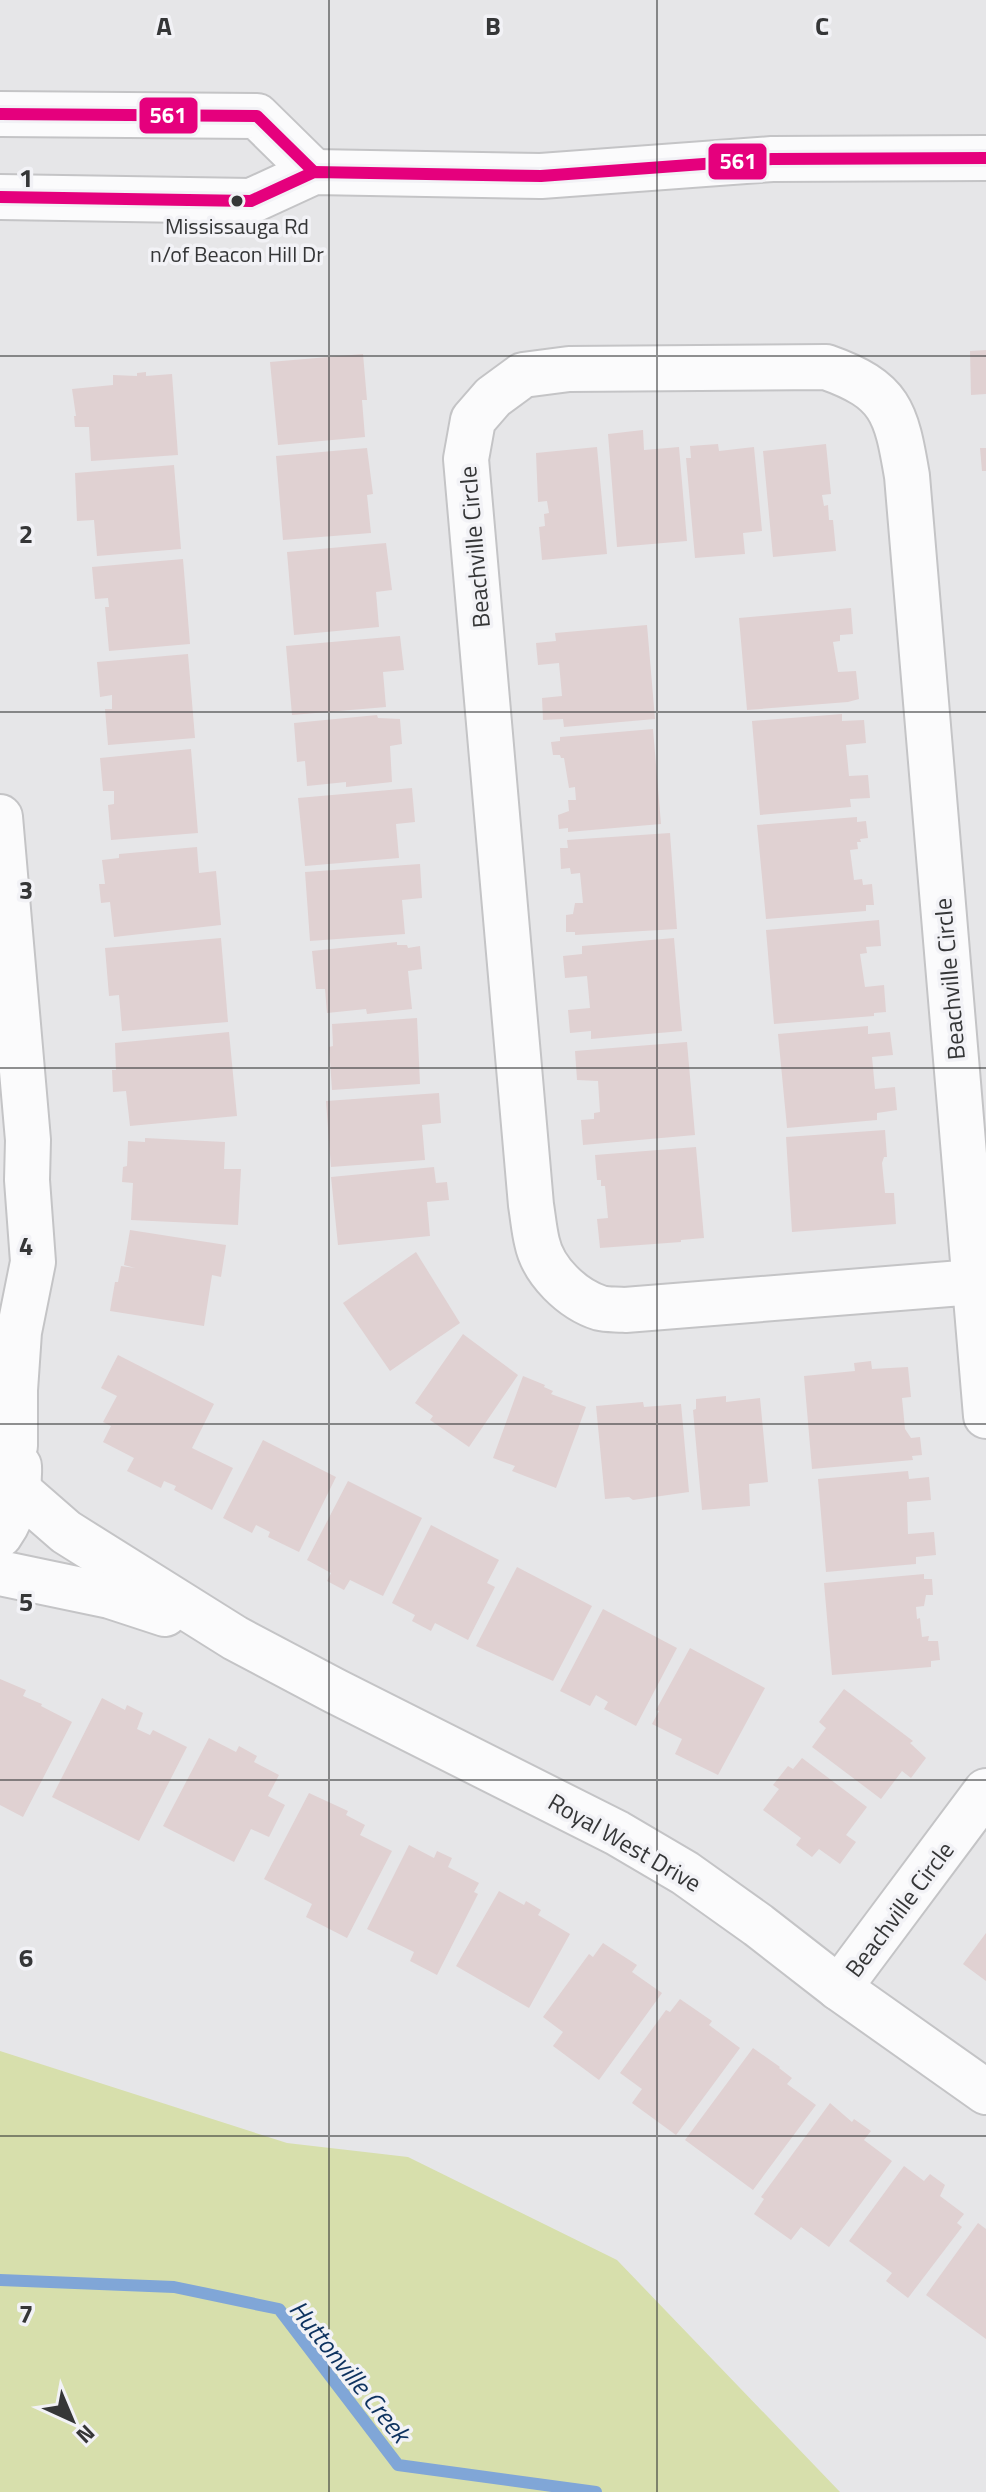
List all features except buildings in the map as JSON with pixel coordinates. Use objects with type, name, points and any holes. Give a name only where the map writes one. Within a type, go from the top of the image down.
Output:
[{"type":"street","points":[[0,114],[257,116],[314,172]]},
{"type":"street","points":[[0,197],[251,201],[314,172],[541,176],[772,159],[986,158]]},
{"type":"street","name":"Beachville Circle","points":[[974,1282],[603,1309],[587,1303],[572,1292],[546,1264],[537,1245],[531,1205],[466,459],[473,420],[493,397],[523,375],[569,369],[826,367],[850,375],[874,389],[892,412],[907,476],[986,1416]]},
{"type":"street","points":[[0,817],[28,1140],[27,1180],[33,1262],[19,1332],[15,1390],[8,1431],[19,1468],[19,1491],[10,1522],[0,1535]]},
{"type":"street","points":[[0,1241],[27,1180]]},
{"type":"street","name":"Royal West Drive","points":[[19,1491],[66,1532],[235,1638],[617,1833],[685,1873],[986,2092]]},
{"type":"street","name":"Royal West Drive","points":[[0,1573],[110,1596],[235,1638]]},
{"type":"street","name":"Beachville Circle","points":[[839,1988],[986,1791]]},
{"type":"green space","points":[[0,2051],[287,2143],[408,2157],[617,2260],[840,2492],[0,2492]]},
{"type":"waterway","name":"Huttonville Creek","points":[[0,2280],[174,2287],[279,2309],[398,2465],[596,2492]]},
{"type":"transit line","name":"561","points":[[0,114],[257,116],[314,172]]},
{"type":"transit line","name":"561","points":[[0,197],[251,201],[314,172],[541,176],[772,159],[986,158]]},
{"type":"place","name":"Mississauga Rd n/of Beacon Hill Dr","points":[[237,201]]}]
